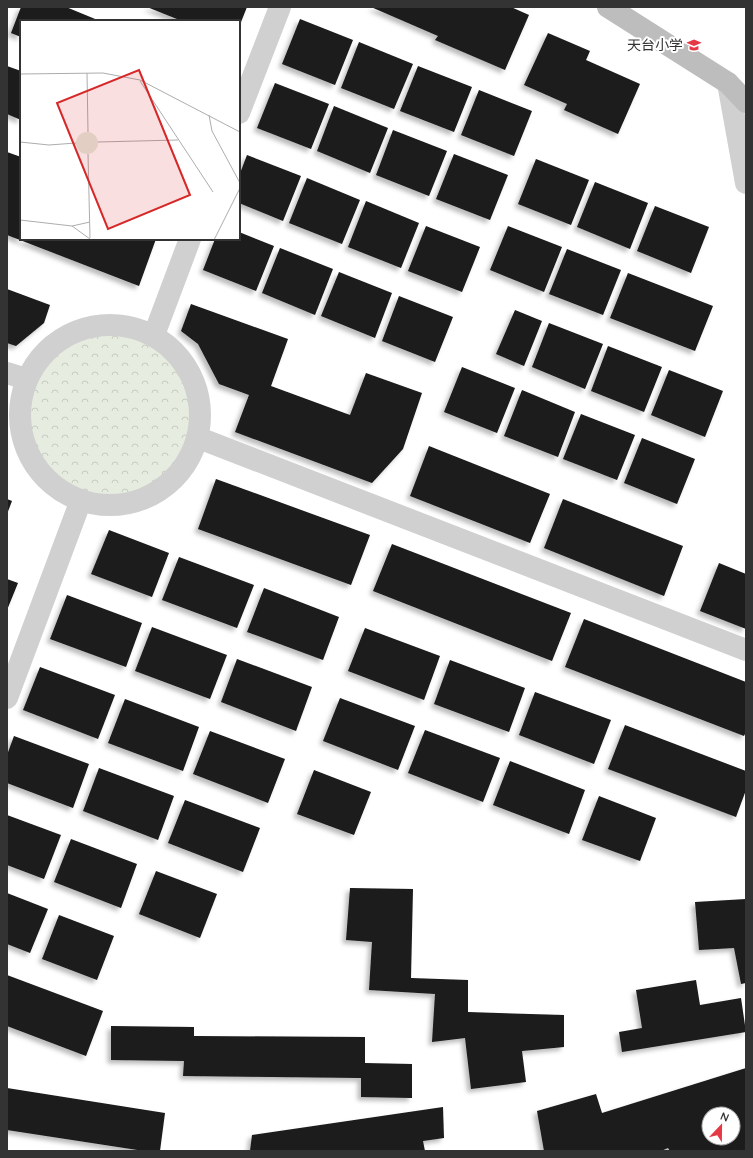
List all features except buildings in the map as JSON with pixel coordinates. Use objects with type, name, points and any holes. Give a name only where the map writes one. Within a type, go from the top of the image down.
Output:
[{"type":"main road","points":[[608,7],[728,83],[746,102]]},
{"type":"street","points":[[240,110],[280,7]]},
{"type":"street","points":[[728,83],[746,183]]},
{"type":"street","points":[[154,335],[190,240]]},
{"type":"street","points":[[94,325],[125,325],[154,335],[177,353],[194,378],[201,408],[199,438],[186,465],[166,487],[140,501],[110,506],[81,500],[54,487],[34,464],[22,438],[16,376],[42,353],[66,335],[94,325]]},
{"type":"street","points":[[199,438],[746,650]]},
{"type":"street","points":[[7,698],[81,500]]},
{"type":"green space","points":[[119,325],[128,326],[153,335],[174,351],[190,372],[199,397],[199,433],[190,458],[174,479],[153,495],[145,498],[128,504],[101,505],[92,504],[67,495],[53,485],[40,472],[30,458],[21,433],[20,406],[21,397],[30,372],[40,358],[53,345],[67,335],[92,326]]},
{"type":"place","name":"天台小学","points":[[694,45]]}]
